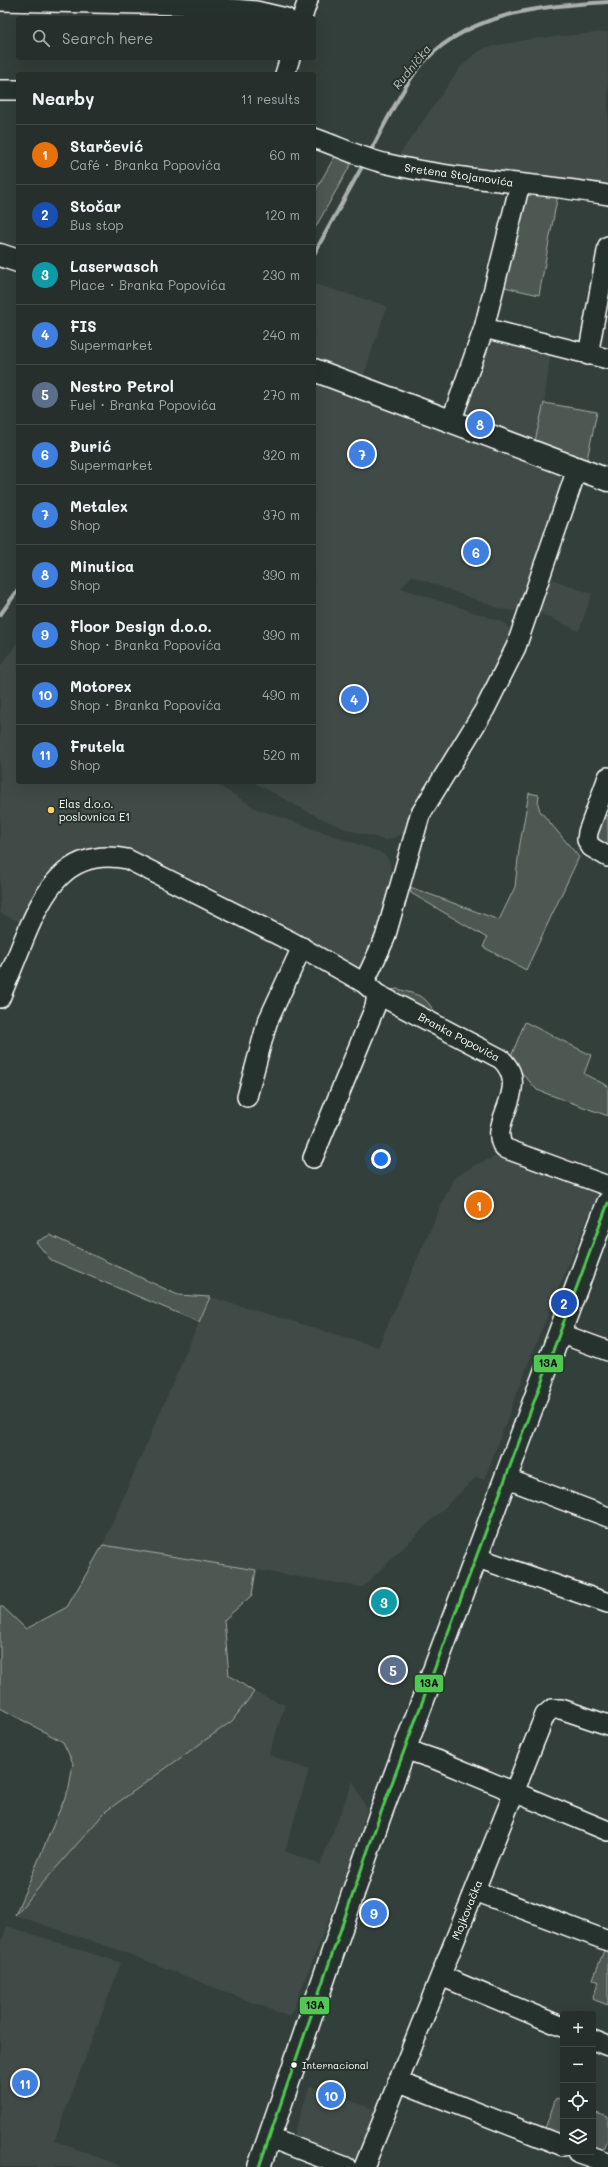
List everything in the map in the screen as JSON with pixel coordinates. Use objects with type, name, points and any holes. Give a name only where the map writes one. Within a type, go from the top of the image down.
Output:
[{"type":"main road","points":[[0,255],[16,260]]},
{"type":"main road","points":[[316,371],[608,480]]},
{"type":"main road","points":[[259,2167],[379,1818],[467,1586],[505,1478],[608,1203]]},
{"type":"street","points":[[303,16],[308,0]]},
{"type":"street","points":[[0,1],[187,5],[256,11],[277,16]]},
{"type":"street","points":[[286,72],[289,60]]},
{"type":"street","points":[[0,90],[16,90]]},
{"type":"street","name":"Sretena Stojanovića","points":[[316,139],[379,162],[466,178],[608,195]]},
{"type":"street","points":[[451,422],[484,328],[520,184]]},
{"type":"street","points":[[588,355],[608,246]]},
{"type":"street","points":[[484,328],[588,355],[608,358]]},
{"type":"street","points":[[313,1158],[375,1007],[371,989],[420,815],[485,709],[516,647],[577,469]]},
{"type":"street","points":[[608,776],[587,836],[591,847],[608,857]]},
{"type":"street","name":"Branka Popovića","points":[[0,998],[35,911],[48,888],[69,868],[84,861],[104,857],[127,859],[302,947],[371,989],[501,1059],[506,1064],[512,1076],[513,1085],[512,1096],[499,1135],[500,1143],[504,1148],[608,1186]]},
{"type":"street","points":[[247,1097],[267,1023],[302,947]]},
{"type":"street","points":[[559,1333],[608,1351]]},
{"type":"street","points":[[505,1478],[608,1517]]},
{"type":"street","points":[[476,1557],[608,1603]]},
{"type":"street","name":"Mojkovačka","points":[[364,2167],[397,2081],[548,1712],[552,1709],[561,1709],[608,1725]]},
{"type":"street","points":[[404,1749],[437,1760],[608,1832]]},
{"type":"street","points":[[475,1891],[608,1941]]},
{"type":"street","points":[[441,1976],[560,2026]]},
{"type":"street","points":[[596,2041],[608,2046]]},
{"type":"street","points":[[397,2081],[560,2145]]},
{"type":"street","points":[[270,2138],[346,2167]]},
{"type":"street","points":[[584,2155],[608,2165]]},
{"type":"shaded area","points":[[608,32],[608,188],[395,161],[460,68],[472,56],[485,48],[530,39]]},
{"type":"shaded area","points":[[335,156],[351,164],[316,226],[316,189]]},
{"type":"shaded area","points":[[528,193],[558,194],[539,295],[500,286],[522,200]]},
{"type":"shaded area","points":[[316,285],[387,306],[362,380],[316,363]]},
{"type":"shaded area","points":[[488,337],[551,351],[544,403],[535,441],[459,417]]},
{"type":"shaded area","points":[[316,375],[557,470],[563,484],[520,609],[513,611],[501,609],[412,576],[401,588],[503,622],[508,627],[513,639],[512,644],[407,832],[385,840],[345,829],[318,817],[257,784],[316,784]]},
{"type":"shaded area","points":[[544,403],[597,412],[586,464],[535,441]]},
{"type":"shaded area","points":[[549,578],[592,594],[579,631],[533,610]]},
{"type":"shaded area","points":[[16,644],[16,784],[216,784],[257,809],[380,852],[387,857],[390,864],[392,894],[369,963],[357,970],[211,887],[136,852],[116,851],[84,853],[70,857],[56,865],[45,878],[23,923],[0,913],[0,667]]},
{"type":"shaded area","points":[[529,793],[539,795],[538,804],[540,811],[579,857],[526,970],[483,947],[487,938],[411,893],[410,887],[499,920],[515,887],[519,849]]},
{"type":"shaded area","points":[[600,812],[608,815],[608,846],[598,838],[597,833],[606,816]]},
{"type":"shaded area","points":[[398,989],[419,996],[427,1001],[438,1020],[379,991]]},
{"type":"shaded area","points":[[525,1022],[591,1055],[584,1074],[608,1086],[608,1116],[537,1090],[510,1059]]},
{"type":"shaded area","points":[[497,1156],[598,1192],[531,1356],[484,1480],[476,1477],[363,1587],[256,1570],[101,1549],[210,1297],[378,1347],[453,1179],[473,1166]]},
{"type":"shaded area","points":[[50,1235],[178,1295],[210,1297],[199,1322],[51,1260],[36,1242]]},
{"type":"shaded area","points":[[103,1545],[256,1570],[252,1595],[224,1620],[229,1675],[254,1692],[232,1721],[106,1811],[15,1915],[69,1788],[73,1763],[63,1742],[0,1708],[0,1607],[3,1607],[26,1629],[67,1607]]},
{"type":"shaded area","points":[[254,1692],[285,1705],[269,1755],[309,1770],[285,1851],[320,1865],[353,1781],[367,1810],[346,1877],[290,2017],[124,1952],[15,1915],[106,1811],[232,1721]]},
{"type":"shaded area","points":[[7,1926],[121,1963],[54,2141],[124,2167],[0,2167],[0,1946]]},
{"type":"shaded area","points":[[606,1945],[608,1946],[608,2005],[592,1999],[599,1982],[593,1979]]},
{"type":"shaded area","points":[[310,2086],[382,2112],[357,2163],[292,2139]]},
{"type":"shaded area","points":[[556,2098],[560,2099],[560,2141],[543,2134]]},
{"type":"shaded area","points":[[596,2113],[608,2117],[608,2139],[605,2148],[596,2151]]},
{"type":"waterway","name":"Rudnička","points":[[369,154],[397,101],[416,71],[434,52],[455,36],[503,16],[529,10],[556,6],[608,2]]},
{"type":"waterway","name":"Rudnička","points":[[316,250],[364,163]]},
{"type":"waterway","name":"Rudnička","points":[[0,615],[16,593]]},
{"type":"transit line","name":"13A","points":[[259,2167],[379,1818],[608,1203]]},
{"type":"place","name":"Minutica","points":[[480,424]]},
{"type":"place","name":"Metalex","points":[[362,454]]},
{"type":"place","name":"Đurić","points":[[476,552]]},
{"type":"place","name":"FIS","points":[[354,699]]},
{"type":"place","name":"Elas d.o.o. poslovnica E1","points":[[51,810]]},
{"type":"place","name":"Starčević","points":[[479,1205]]},
{"type":"place","name":"Stočar","points":[[564,1303]]},
{"type":"place","name":"Laserwasch","points":[[384,1602]]},
{"type":"place","name":"Nestro Petrol","points":[[393,1670]]},
{"type":"place","name":"Floor Design d.o.o.","points":[[374,1913]]},
{"type":"place","name":"Internacional","points":[[294,2065]]},
{"type":"place","name":"Frutela","points":[[25,2083]]},
{"type":"place","name":"Motorex","points":[[331,2095]]}]
